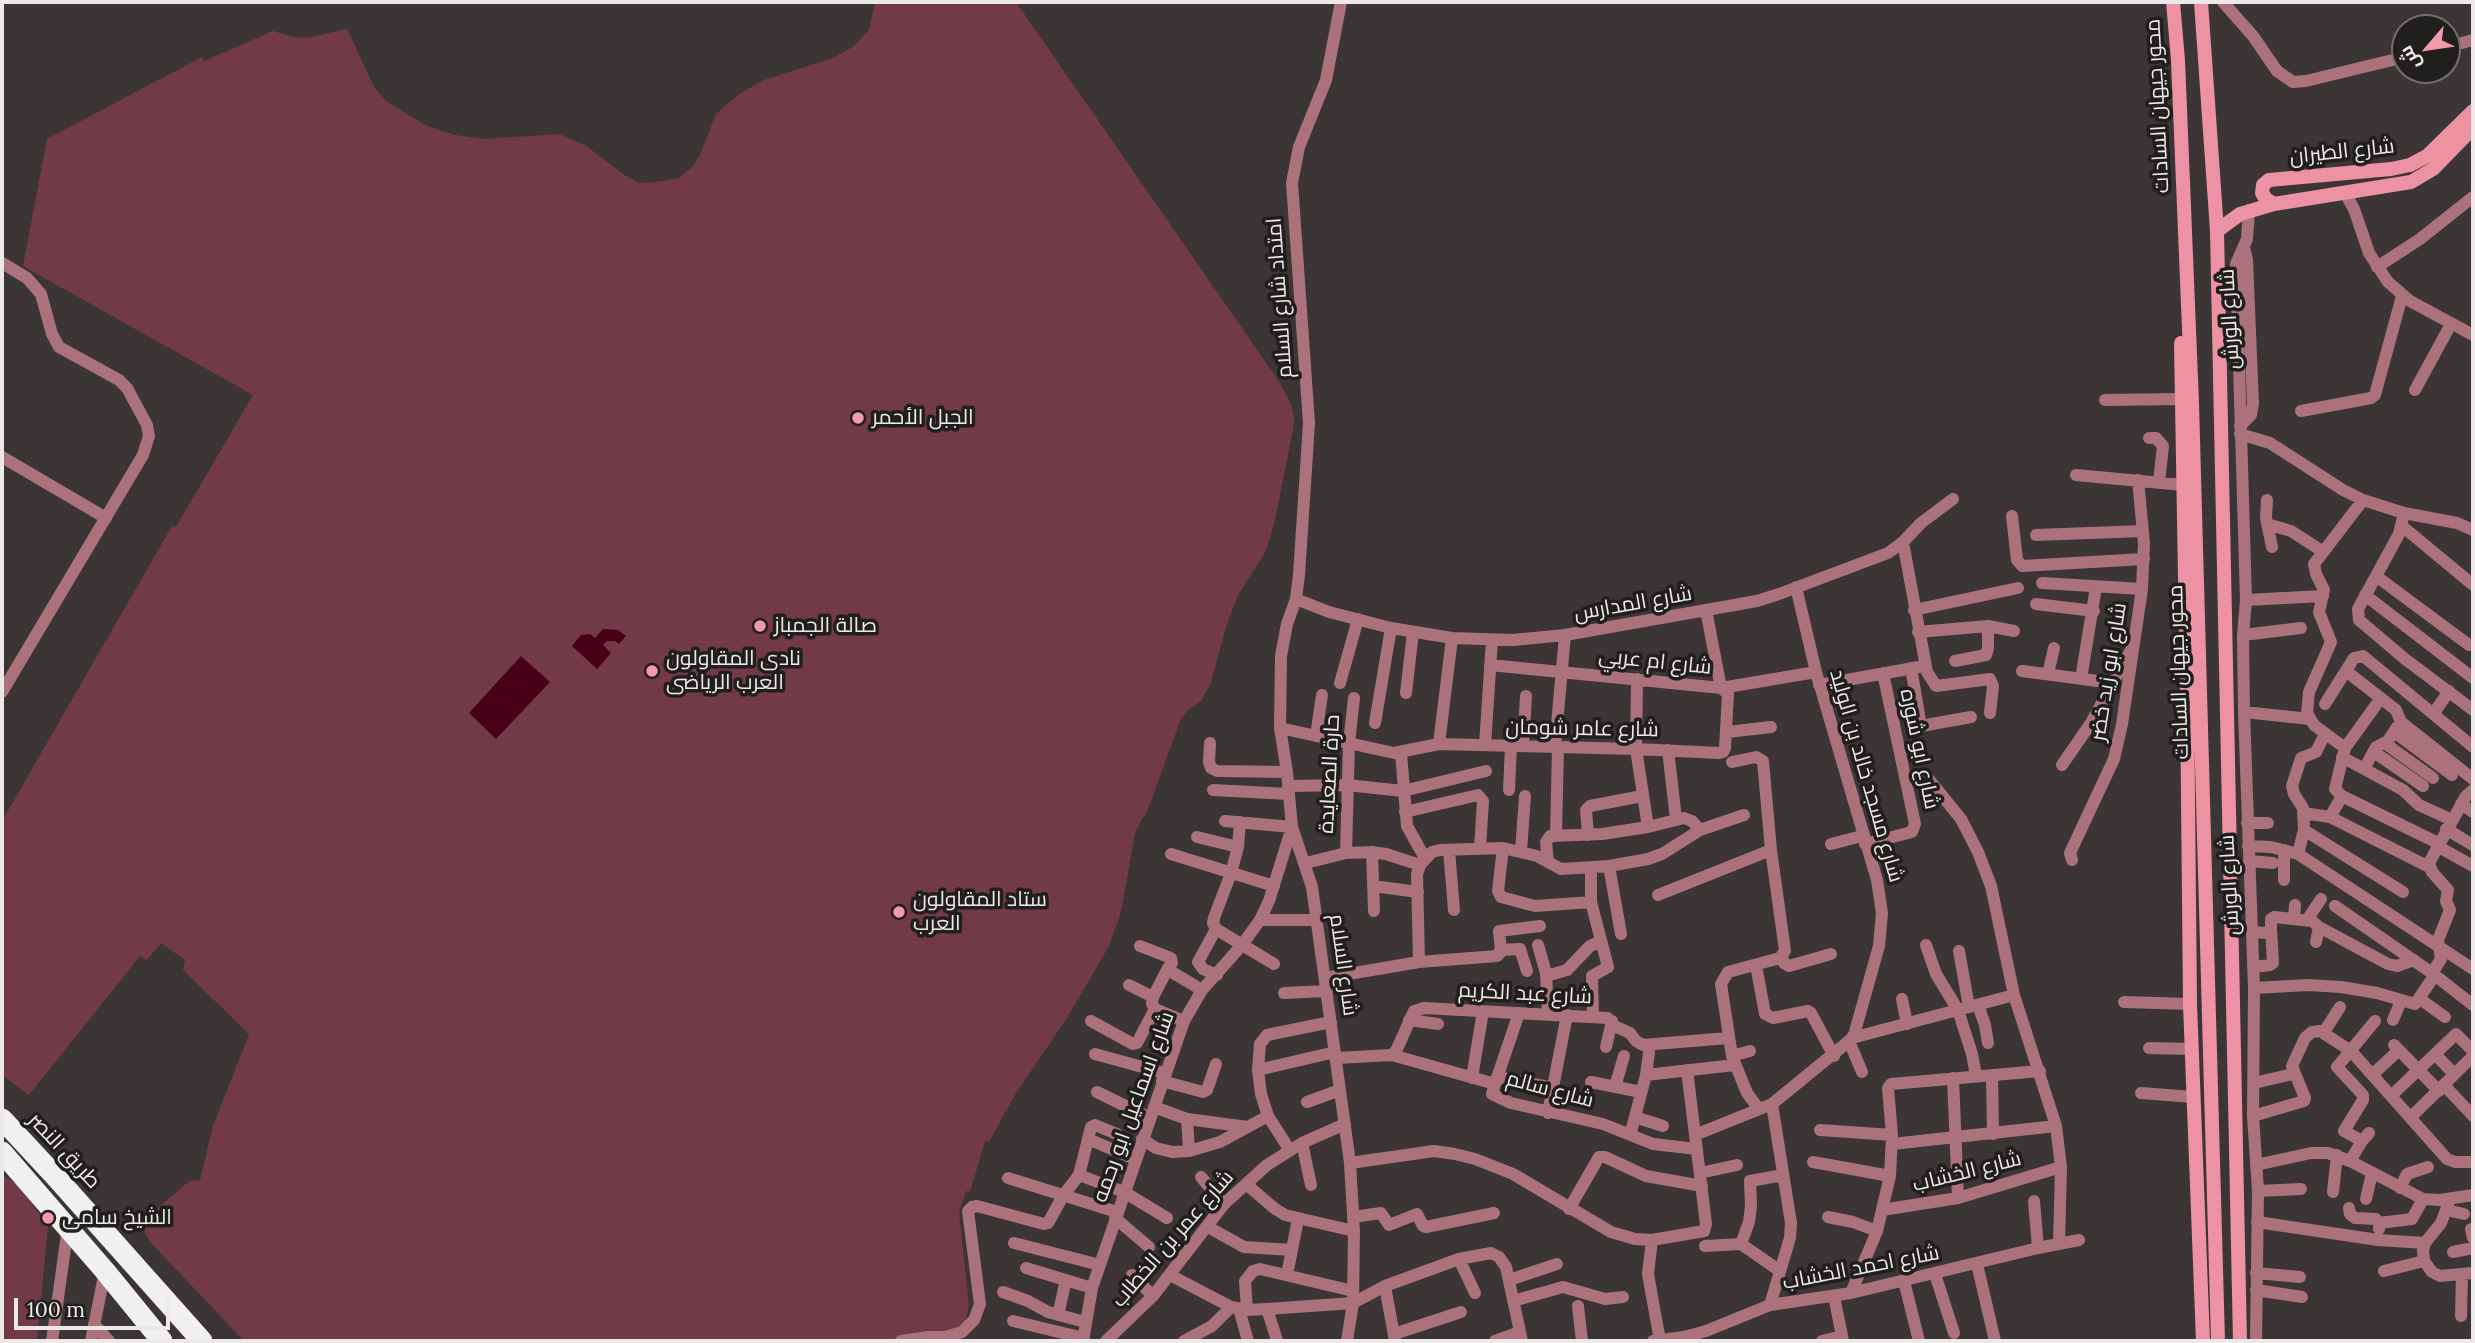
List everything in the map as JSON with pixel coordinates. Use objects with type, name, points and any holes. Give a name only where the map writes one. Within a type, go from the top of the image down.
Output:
[{"type":"highway","name":"طريق النصر","points":[[2,1119],[202,1341]]},
{"type":"highway","points":[[2,1152],[162,1341]]},
{"type":"main road","name":"محور جيهان السادات","points":[[2173,2],[2188,283],[2218,1341]]},
{"type":"main road","points":[[2201,2],[2217,231],[2241,1341]]},
{"type":"main road","name":"شارع الطيران","points":[[2274,204],[2266,199],[2262,192],[2263,185],[2269,180],[2410,165],[2434,149],[2473,111]]},
{"type":"main road","name":"شارع الطيران","points":[[2217,231],[2232,218],[2249,210],[2411,182],[2432,169],[2473,128]]},
{"type":"main road","points":[[2188,283],[2181,320],[2181,399],[2190,1004],[2205,1341]]},
{"type":"main road","points":[[2205,1341],[2217,1286]]},
{"type":"street","name":"امتداد شارع السلام","points":[[1296,599],[1309,423],[1292,183],[1299,147],[1326,80],[1341,2]]},
{"type":"street","points":[[2223,2],[2253,36],[2277,71],[2293,82],[2391,60]]},
{"type":"street","points":[[2345,194],[2354,209],[2369,253],[2388,282],[2402,296],[2473,335]]},
{"type":"street","points":[[2377,267],[2420,239],[2473,197]]},
{"type":"street","name":"شارع الورش","points":[[2249,210],[2249,230],[2244,247],[2247,260],[2253,404],[2251,415],[2240,430],[2246,600],[2243,635],[2244,712],[2254,988],[2253,1116],[2258,1191],[2256,1341]]},
{"type":"street","points":[[2,263],[27,278],[41,293],[52,334],[59,347],[123,384],[130,392],[147,425],[149,436],[143,456],[2,692]]},
{"type":"street","points":[[2301,411],[2374,397],[2402,296]]},
{"type":"street","points":[[2415,390],[2451,324]]},
{"type":"street","points":[[2105,400],[2181,399]]},
{"type":"street","points":[[2240,430],[2270,443],[2363,500],[2404,513],[2457,523],[2473,530]]},
{"type":"street","points":[[2149,438],[2156,438],[2163,446],[2159,482]]},
{"type":"street","points":[[2,457],[106,518]]},
{"type":"street","points":[[2076,475],[2183,485]]},
{"type":"street","name":"شارع ابو زيد خضر","points":[[2072,860],[2070,853],[2114,759],[2136,640],[2144,559],[2138,480]]},
{"type":"street","name":"شارع المدارس","points":[[1296,599],[1318,609],[1391,628],[1452,638],[1492,640],[1565,635],[1757,601],[1888,553],[1952,499]]},
{"type":"street","points":[[2267,500],[2267,524],[2272,547]]},
{"type":"street","points":[[2363,500],[2316,559],[2314,569],[2323,587],[2319,612],[2331,642],[2306,699],[2310,719],[2343,753],[2364,769],[2408,793],[2418,804],[2473,845]]},
{"type":"street","points":[[2404,513],[2402,526],[2358,609],[2359,620],[2405,659],[2473,710]]},
{"type":"street","points":[[2012,516],[2017,560],[2022,566],[2144,559]]},
{"type":"street","points":[[2267,524],[2291,531],[2322,551]]},
{"type":"street","points":[[2402,526],[2472,581]]},
{"type":"street","points":[[2036,535],[2143,531]]},
{"type":"street","points":[[1903,542],[1924,666],[1936,686],[1990,679],[1993,686],[1990,713]]},
{"type":"street","points":[[2376,576],[2469,645]]},
{"type":"street","points":[[2042,583],[2143,589]]},
{"type":"street","name":"شارع مسجد خالد بن الوليد","points":[[1695,1135],[1772,1104],[1851,1040],[1875,962],[1881,929],[1880,896],[1819,685],[1796,587]]},
{"type":"street","points":[[2081,679],[2096,587]]},
{"type":"street","points":[[1914,610],[2018,588]]},
{"type":"street","points":[[2365,595],[2473,678]]},
{"type":"street","points":[[2246,600],[2323,596]]},
{"type":"street","name":"شارع السلام","points":[[1296,599],[1281,656],[1280,728],[1292,827],[1306,863],[1317,920],[1350,1163],[1354,1231],[1353,1297],[1348,1341]]},
{"type":"street","points":[[2036,604],[2094,611]]},
{"type":"street","points":[[1706,610],[1721,688],[1728,694],[1727,757]]},
{"type":"street","points":[[1340,683],[1358,619]]},
{"type":"street","points":[[1919,632],[1989,626],[2014,631]]},
{"type":"street","points":[[1955,661],[1986,655],[1989,626]]},
{"type":"street","points":[[1375,723],[1391,628]]},
{"type":"street","points":[[2243,635],[2301,628]]},
{"type":"street","points":[[1406,693],[1413,632]]},
{"type":"street","points":[[1556,836],[1557,747],[1565,635]]},
{"type":"street","points":[[1439,744],[1452,638]]},
{"type":"street","points":[[1485,745],[1492,640]]},
{"type":"street","points":[[2062,765],[2091,723],[2136,640]]},
{"type":"street","points":[[2048,674],[2054,648]]},
{"type":"street","points":[[2325,704],[2356,656],[2363,656],[2473,747]]},
{"type":"street","points":[[2392,678],[2405,659]]},
{"type":"street","name":"شارع ام عربي","points":[[1490,665],[1721,688],[1816,672]]},
{"type":"street","points":[[1819,685],[1924,666]]},
{"type":"street","points":[[1911,668],[1921,726],[1972,717]]},
{"type":"street","points":[[2022,671],[2113,683]]},
{"type":"street","points":[[2346,671],[2396,710],[2397,727],[2386,744],[2379,745],[2364,769]]},
{"type":"street","name":"شارع ابو شوره","points":[[1864,840],[1912,832],[1915,824],[1883,673]]},
{"type":"street","points":[[1637,679],[1636,749],[1648,827]]},
{"type":"street","points":[[2434,713],[2449,691]]},
{"type":"street","points":[[1316,736],[1322,695]]},
{"type":"street","points":[[1509,790],[1525,696]]},
{"type":"street","name":"حارة الصعايدة","points":[[1346,853],[1353,698]]},
{"type":"street","points":[[2381,698],[2343,753],[2335,785],[2337,792],[2438,844],[2473,866]]},
{"type":"street","points":[[2244,712],[2310,719]]},
{"type":"street","points":[[1727,732],[1772,727]]},
{"type":"street","points":[[2397,727],[2452,775]]},
{"type":"street","points":[[2397,727],[2473,779]]},
{"type":"street","points":[[1280,728],[1401,753],[1406,826],[1422,861]]},
{"type":"street","points":[[2298,854],[2304,830],[2303,813],[2292,790],[2299,762],[2305,755],[2316,752],[2325,734]]},
{"type":"street","points":[[1210,743],[1209,762],[1211,768],[1217,771],[1287,772]]},
{"type":"street","name":"شارع عامر شومان","points":[[1401,753],[1439,744],[1668,750],[1727,757],[1756,757],[1763,761],[1771,850]]},
{"type":"street","points":[[2374,752],[2428,782],[2386,744]]},
{"type":"street","points":[[1668,750],[1676,819]]},
{"type":"street","points":[[1213,790],[1289,790],[1347,785],[1403,791],[1486,771]]},
{"type":"street","points":[[1927,777],[1961,819],[1991,886],[2014,995],[2056,1126],[2061,1167],[2059,1244]]},
{"type":"street","points":[[2430,867],[2430,858],[2461,804],[2473,790]]},
{"type":"street","points":[[1405,812],[1478,794],[1483,801],[1479,848]]},
{"type":"street","points":[[1521,851],[1525,796]]},
{"type":"street","points":[[1588,835],[1586,810],[1590,806],[1642,796]]},
{"type":"street","points":[[2330,817],[2342,796]]},
{"type":"street","points":[[2461,804],[2473,812]]},
{"type":"street","points":[[2254,988],[2308,985],[2333,987],[2377,993],[2415,1004],[2441,958],[2440,934],[2449,914],[2446,901],[2448,893],[2430,867],[2330,817],[2303,813]]},
{"type":"street","points":[[1419,962],[1417,874],[1422,861],[1432,852],[1503,848],[1521,851],[1561,869],[1609,866],[1648,859],[1700,830],[1744,815]]},
{"type":"street","points":[[1548,862],[1547,839],[1556,836],[1588,835],[1648,827],[1676,819],[1692,821],[1700,830]]},
{"type":"street","points":[[1225,821],[1292,827]]},
{"type":"street","points":[[1240,822],[1238,847],[1231,873],[1213,918],[1216,929],[1274,964]]},
{"type":"street","points":[[2247,823],[2268,823]]},
{"type":"street","name":"شارع اسماعيل ابو رحمه","points":[[1083,1340],[1092,1288],[1184,1021],[1202,990],[1260,920],[1274,886],[1292,827]]},
{"type":"street","points":[[2304,830],[2403,892]]},
{"type":"street","points":[[1197,837],[1238,847]]},
{"type":"street","points":[[1831,844],[1864,840]]},
{"type":"street","points":[[2248,846],[2298,854],[2473,969]]},
{"type":"street","points":[[1503,848],[1498,891],[1501,897],[1535,906],[1591,902]]},
{"type":"street","points":[[1449,850],[1454,910]]},
{"type":"street","points":[[1658,895],[1771,850],[1785,951],[1782,957],[1728,972],[1721,984],[1728,1038],[1734,1060],[1747,1093],[1759,1109]]},
{"type":"street","points":[[2284,850],[2284,880]]},
{"type":"street","points":[[1372,852],[1374,911]]},
{"type":"street","points":[[1306,863],[1346,853],[1372,852],[1422,861]]},
{"type":"street","points":[[1171,854],[1274,886]]},
{"type":"street","points":[[2249,861],[2273,863]]},
{"type":"street","points":[[1609,866],[1621,934]]},
{"type":"street","points":[[1591,868],[1591,902],[1608,967],[1592,976],[1593,1016]]},
{"type":"street","points":[[1373,886],[1418,892]]},
{"type":"street","points":[[2306,922],[2321,899]]},
{"type":"street","points":[[2295,905],[2316,942]]},
{"type":"street","points":[[2335,906],[2414,960],[2473,1005]]},
{"type":"street","points":[[2253,967],[2273,963],[2272,918],[2306,922],[2388,964],[2397,966],[2414,960]]},
{"type":"street","points":[[1260,920],[1317,920]]},
{"type":"street","points":[[1325,978],[1419,962],[1497,956],[1500,950],[1499,931],[1541,926]]},
{"type":"street","points":[[1216,929],[1198,961],[1203,969],[1217,975]]},
{"type":"street","points":[[2252,932],[2264,934],[2271,929]]},
{"type":"street","points":[[1546,976],[1567,970],[1591,946],[1601,942]]},
{"type":"street","points":[[1538,945],[1546,976],[1548,1014]]},
{"type":"street","points":[[1926,945],[1936,974],[1985,1025],[1988,1043]]},
{"type":"street","points":[[1091,1021],[1133,1044],[1137,1043],[1172,963],[1171,958],[1140,946]]},
{"type":"street","points":[[1500,950],[1520,949],[1527,971]]},
{"type":"street","points":[[1959,951],[1976,1076]]},
{"type":"street","points":[[1782,957],[1789,966],[1831,954]]},
{"type":"street","points":[[1756,965],[1765,1014],[1773,1018],[1808,1011],[1834,1056]]},
{"type":"street","points":[[1168,968],[1202,990]]},
{"type":"street","points":[[1129,985],[1184,1021]]},
{"type":"street","points":[[1284,993],[1327,991]]},
{"type":"street","points":[[1862,1072],[1851,1040],[2014,995]]},
{"type":"street","points":[[1902,999],[1907,1024]]},
{"type":"street","points":[[2420,999],[2445,1017]]},
{"type":"street","points":[[2393,1020],[2401,1001]]},
{"type":"street","points":[[2124,1002],[2190,1004]]},
{"type":"street","points":[[2324,1032],[2340,1007]]},
{"type":"street","name":"شارع عبد الكريم","points":[[1409,1020],[1414,1012],[1424,1008],[1593,1016],[1608,1018],[1630,1033],[1640,1044],[1650,1045]]},
{"type":"street","points":[[1472,1077],[1483,1011]]},
{"type":"street","points":[[1519,1013],[1496,1081],[1553,1088]]},
{"type":"street","points":[[1548,1113],[1567,1015]]},
{"type":"street","points":[[1258,1070],[1335,1055],[1392,1055],[1409,1020],[1438,1024]]},
{"type":"street","points":[[1606,1047],[1612,1021]]},
{"type":"street","points":[[2350,1161],[2365,1137],[2345,1132],[2344,1129],[2363,1098],[2337,1069],[2375,1021]]},
{"type":"street","points":[[1289,1149],[1268,1116],[1261,1094],[1258,1070],[1260,1044],[1267,1035],[1331,1022]]},
{"type":"street","points":[[2253,1116],[2304,1101],[2292,1066],[2305,1038],[2317,1031],[2324,1032],[2351,1051],[2448,1159],[2455,1162],[2473,1162]]},
{"type":"street","points":[[2392,1095],[2456,1034],[2472,1059],[2411,1117]]},
{"type":"street","points":[[1629,1134],[1646,1075],[1650,1045],[1728,1038]]},
{"type":"street","points":[[2373,1074],[2397,1047],[2419,1070],[2473,1116]]},
{"type":"street","points":[[2149,1048],[2191,1049]]},
{"type":"street","points":[[1646,1075],[1734,1060],[1751,1051]]},
{"type":"street","points":[[1095,1054],[1203,1092],[1207,1090],[1216,1064]]},
{"type":"street","points":[[2435,1054],[2454,1074]]},
{"type":"street","name":"شارع سالم","points":[[1392,1055],[1496,1081],[1492,1094],[1494,1097],[1548,1113],[1603,1124],[1653,1144],[1697,1149]]},
{"type":"street","points":[[1615,1087],[1624,1056]]},
{"type":"street","points":[[1350,1163],[1434,1151],[1455,1154],[1513,1174],[1611,1232],[1635,1239],[1652,1240],[1704,1231],[1707,1228],[1687,1070]]},
{"type":"street","points":[[1851,1293],[1877,1231],[1890,1176],[1892,1140],[1888,1088],[1891,1084],[2040,1071]]},
{"type":"street","points":[[2255,1083],[2293,1074]]},
{"type":"street","points":[[1992,1075],[1993,1134]]},
{"type":"street","points":[[1953,1078],[1958,1198]]},
{"type":"street","points":[[1591,1082],[1641,1092]]},
{"type":"street","points":[[1307,1102],[1340,1090]]},
{"type":"street","points":[[1097,1091],[1152,1112],[1248,1127]]},
{"type":"street","points":[[2141,1093],[2193,1097]]},
{"type":"street","points":[[1770,1305],[1790,1238],[1791,1223],[1772,1104]]},
{"type":"street","points":[[1142,1139],[1156,1148],[1172,1152],[1189,1151],[1220,1142],[1268,1116]]},
{"type":"street","points":[[1635,1117],[1663,1126]]},
{"type":"street","points":[[1187,1119],[1189,1151]]},
{"type":"street","name":"شارع عمر بن الخطاب","points":[[1106,1341],[1121,1336],[1224,1204],[1246,1184],[1289,1149],[1345,1124]]},
{"type":"street","points":[[901,1341],[953,1335],[962,1332],[974,1320],[980,1304],[968,1212],[972,1207],[977,1206],[1044,1224],[1051,1220],[1063,1196],[1079,1175],[1091,1127],[1096,1125],[1116,1134]]},
{"type":"street","points":[[1820,1129],[1892,1140],[1956,1138],[2056,1126]]},
{"type":"street","points":[[1088,1139],[1135,1159]]},
{"type":"street","points":[[1302,1143],[1311,1185]]},
{"type":"street","points":[[2256,1165],[2311,1153],[2337,1155],[2423,1199],[2448,1204],[2464,1214]]},
{"type":"street","points":[[2333,1192],[2337,1155]]},
{"type":"street","points":[[1569,1209],[1599,1157],[1605,1157],[1646,1176],[1702,1186]]},
{"type":"street","points":[[1812,1162],[1890,1176]]},
{"type":"street","points":[[1700,1173],[1737,1166]]},
{"type":"street","name":"شارع الخشاب","points":[[1882,1210],[1958,1198],[2061,1167]]},
{"type":"street","points":[[2400,1188],[2407,1174],[2428,1167]]},
{"type":"street","points":[[2366,1199],[2372,1173]]},
{"type":"street","points":[[1079,1175],[1124,1192],[1167,1218]]},
{"type":"street","points":[[1741,1244],[1749,1223],[1750,1181],[1783,1175]]},
{"type":"street","points":[[1201,1177],[1224,1204]]},
{"type":"street","points":[[1008,1178],[1116,1215],[1149,1247]]},
{"type":"street","points":[[1246,1184],[1274,1209],[1285,1215],[1354,1231]]},
{"type":"street","points":[[2258,1191],[2301,1189]]},
{"type":"street","points":[[2461,1316],[2468,1274],[2440,1276],[2432,1272],[2424,1261],[2423,1250],[2425,1242],[2441,1223],[2448,1204],[2473,1195]]},
{"type":"street","points":[[2379,1223],[2412,1219],[2423,1199]]},
{"type":"street","points":[[2034,1201],[2038,1248]]},
{"type":"street","points":[[2349,1209],[2353,1216],[2376,1219],[2379,1223],[2378,1240]]},
{"type":"street","points":[[1353,1217],[1381,1213],[1389,1225],[1417,1213],[1426,1227],[1494,1213]]},
{"type":"street","points":[[1828,1217],[1877,1231]]},
{"type":"street","points":[[2359,1236],[2361,1218]]},
{"type":"street","points":[[1287,1275],[1298,1219]]},
{"type":"street","points":[[2257,1222],[2378,1240],[2425,1242]]},
{"type":"street","points":[[52,1341],[68,1227]]},
{"type":"street","points":[[1208,1227],[1236,1245],[1292,1250]]},
{"type":"street","points":[[1652,1240],[1648,1274],[1660,1341]]},
{"type":"street","name":"شارع احمد الخشاب","points":[[1653,1341],[1706,1331],[1770,1305],[1851,1293],[2079,1240]]},
{"type":"street","points":[[1014,1243],[1100,1265]]},
{"type":"street","points":[[1705,1247],[1741,1244],[1780,1271]]},
{"type":"street","points":[[2453,1252],[2473,1248]]},
{"type":"street","points":[[1259,1249],[1260,1269]]},
{"type":"street","points":[[1170,1275],[1239,1309],[1267,1309],[1353,1297],[1459,1259],[1491,1253],[1499,1257],[1506,1267],[1521,1337],[1495,1341]]},
{"type":"street","points":[[1459,1259],[1475,1293]]},
{"type":"street","points":[[2384,1271],[2424,1261]]},
{"type":"street","points":[[1509,1280],[1556,1264]]},
{"type":"street","points":[[1977,1264],[1995,1341]]},
{"type":"street","points":[[1026,1268],[1092,1288]]},
{"type":"street","points":[[1248,1341],[1239,1309],[1248,1275],[1260,1269],[1353,1297]]},
{"type":"street","points":[[91,1341],[105,1271]]},
{"type":"street","points":[[2256,1273],[2300,1278]]},
{"type":"street","points":[[1935,1274],[1954,1333]]},
{"type":"street","points":[[1132,1275],[1153,1296]]},
{"type":"street","points":[[1058,1315],[1066,1280]]},
{"type":"street","points":[[1904,1281],[1919,1341]]},
{"type":"street","points":[[1385,1286],[1395,1338],[1461,1312]]},
{"type":"street","points":[[1513,1301],[1563,1287],[1599,1298],[1623,1297]]},
{"type":"street","points":[[2256,1290],[2302,1297]]},
{"type":"street","points":[[1003,1292],[1058,1315],[1085,1322]]},
{"type":"street","points":[[1822,1341],[1842,1339],[1834,1296]]},
{"type":"street","points":[[1578,1306],[1582,1341]]},
{"type":"street","points":[[1184,1341],[1239,1309]]},
{"type":"street","points":[[1267,1309],[1277,1340]]},
{"type":"street","points":[[1013,1321],[1083,1340]]},
{"type":"street","points":[[94,1324],[109,1341]]},
{"type":"shaded area","name":"نادى المقاولون العرب الرياضى","points":[[875,2],[1016,2],[1280,383],[1291,404],[1294,417],[1275,520],[1266,551],[1238,595],[1210,685],[1201,701],[1181,719],[1145,817],[1135,833],[1121,912],[1109,946],[1067,1018],[1016,1093],[989,1142],[985,1141],[970,1192],[966,1191],[959,1212],[969,1307],[966,1320],[956,1330],[903,1336],[891,1341],[244,1341],[151,1243],[144,1231],[148,1217],[184,1185],[200,1180],[213,1126],[249,1034],[183,970],[185,960],[161,943],[147,960],[140,956],[29,1095],[2,1075],[2,821],[172,526],[176,527],[253,395],[23,266],[47,139],[202,57],[204,61],[273,31],[307,38],[347,29],[374,87],[386,101],[427,126],[455,135],[484,139],[559,134],[585,145],[639,183],[655,182],[679,178],[693,166],[716,114],[739,94],[764,80],[833,58],[854,46],[869,30]]},
{"type":"shaded area","points":[[603,629],[618,630],[626,636],[619,644],[607,641],[603,645],[611,653],[597,669],[572,646],[581,635],[590,634],[595,638]]},
{"type":"shaded area","points":[[521,656],[550,682],[496,739],[469,713]]},
{"type":"shaded area","points":[[2,1174],[19,1186],[48,1226],[37,1341],[2,1341]]},
{"type":"place","name":"الجبل الأحمر","points":[[858,418]]},
{"type":"place","name":"صالة الجمباز","points":[[760,626]]},
{"type":"place","name":"نادى المقاولون العرب الرياضى","points":[[652,671]]},
{"type":"place","name":"ستاد المقاولون العرب","points":[[899,912]]},
{"type":"place","name":"الشيخ سامى","points":[[48,1218]]}]
